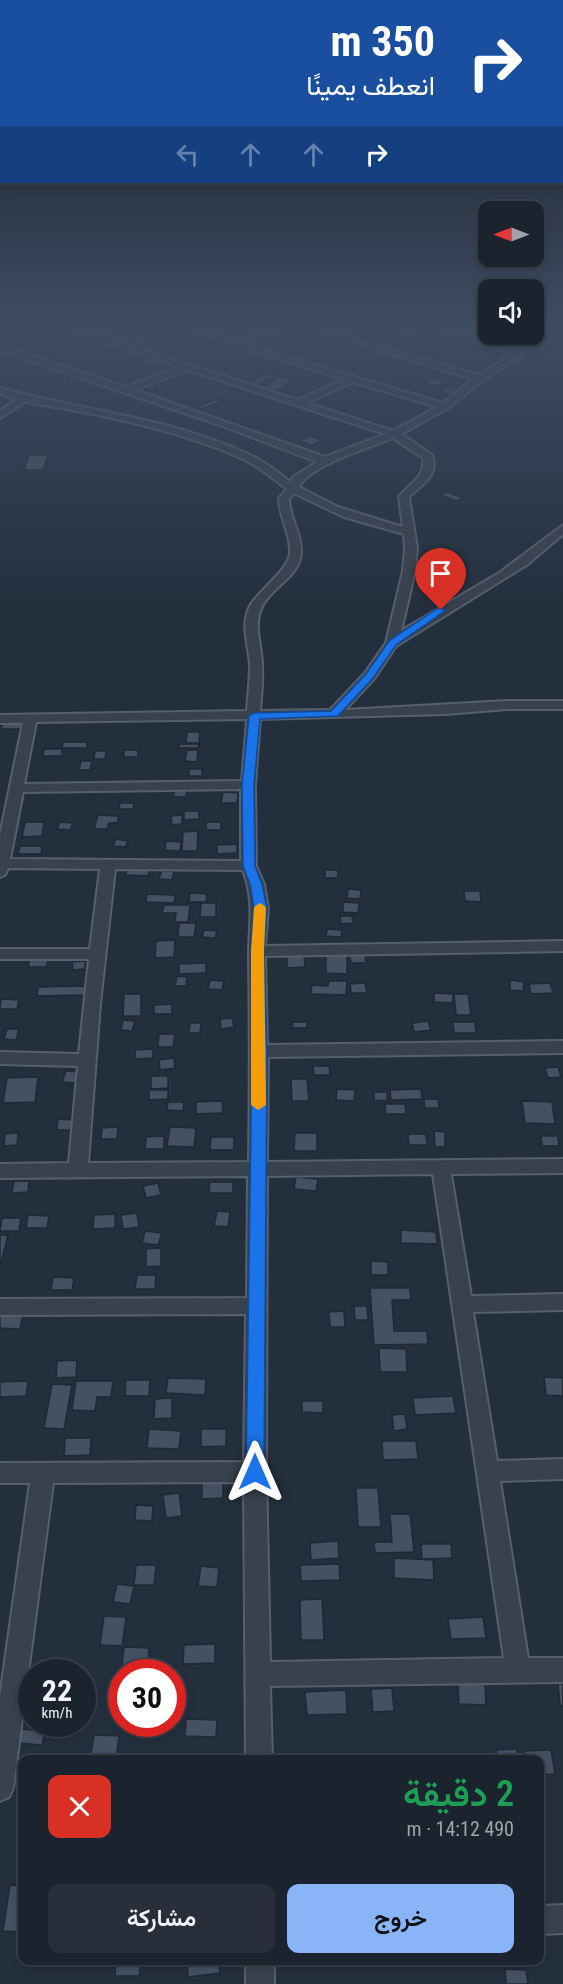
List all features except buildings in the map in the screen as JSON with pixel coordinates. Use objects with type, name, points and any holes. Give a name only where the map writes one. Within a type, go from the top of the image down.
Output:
[{"type":"street","points":[[125,420],[205,440],[251,459],[315,502],[344,515],[408,532]]},
{"type":"street","points":[[210,420],[325,461]]},
{"type":"street","points":[[334,714],[370,676],[392,643],[409,571],[411,548],[404,497],[422,482],[430,464],[426,454],[394,434],[347,420]]},
{"type":"street","points":[[260,1755],[255,1472],[260,1051],[257,951],[260,908],[256,884],[249,866],[248,785],[256,664],[251,624],[255,608],[266,592],[294,563],[296,550],[284,509],[284,498],[297,479],[325,461],[394,434],[420,420]]},
{"type":"street","points":[[392,643],[429,617],[508,572],[563,528]]},
{"type":"street","points":[[0,719],[254,716],[445,710],[507,705],[563,705]]},
{"type":"street","points":[[30,718],[1,868],[108,864],[249,866]]},
{"type":"street","points":[[17,788],[248,785]]},
{"type":"street","points":[[78,1169],[108,864]]},
{"type":"street","points":[[257,951],[563,946]]},
{"type":"street","points":[[0,954],[98,954]]},
{"type":"street","points":[[260,1051],[563,1047]]},
{"type":"street","points":[[0,1058],[88,1060]]},
{"type":"street","points":[[0,1171],[563,1166]]},
{"type":"street","points":[[441,1168],[518,1671]]},
{"type":"street","points":[[461,1304],[563,1302]]},
{"type":"street","points":[[0,1307],[256,1306]]},
{"type":"street","points":[[487,1471],[563,1469]]},
{"type":"street","points":[[0,1473],[255,1472]]},
{"type":"street","points":[[0,1788],[7,1681],[43,1473]]},
{"type":"street","points":[[259,1674],[563,1670]]},
{"type":"street","points":[[544,1920],[563,1919]]},
{"type":"street","points":[[260,1965],[260,1984]]},
{"type":"slow traffic","points":[[258,1105],[260,1051],[257,951],[260,907]]},
{"type":"route","points":[[255,1472],[260,1051],[257,951],[260,908],[256,884],[249,866],[248,785],[254,716],[334,714],[370,676],[392,643],[441,610]]}]
